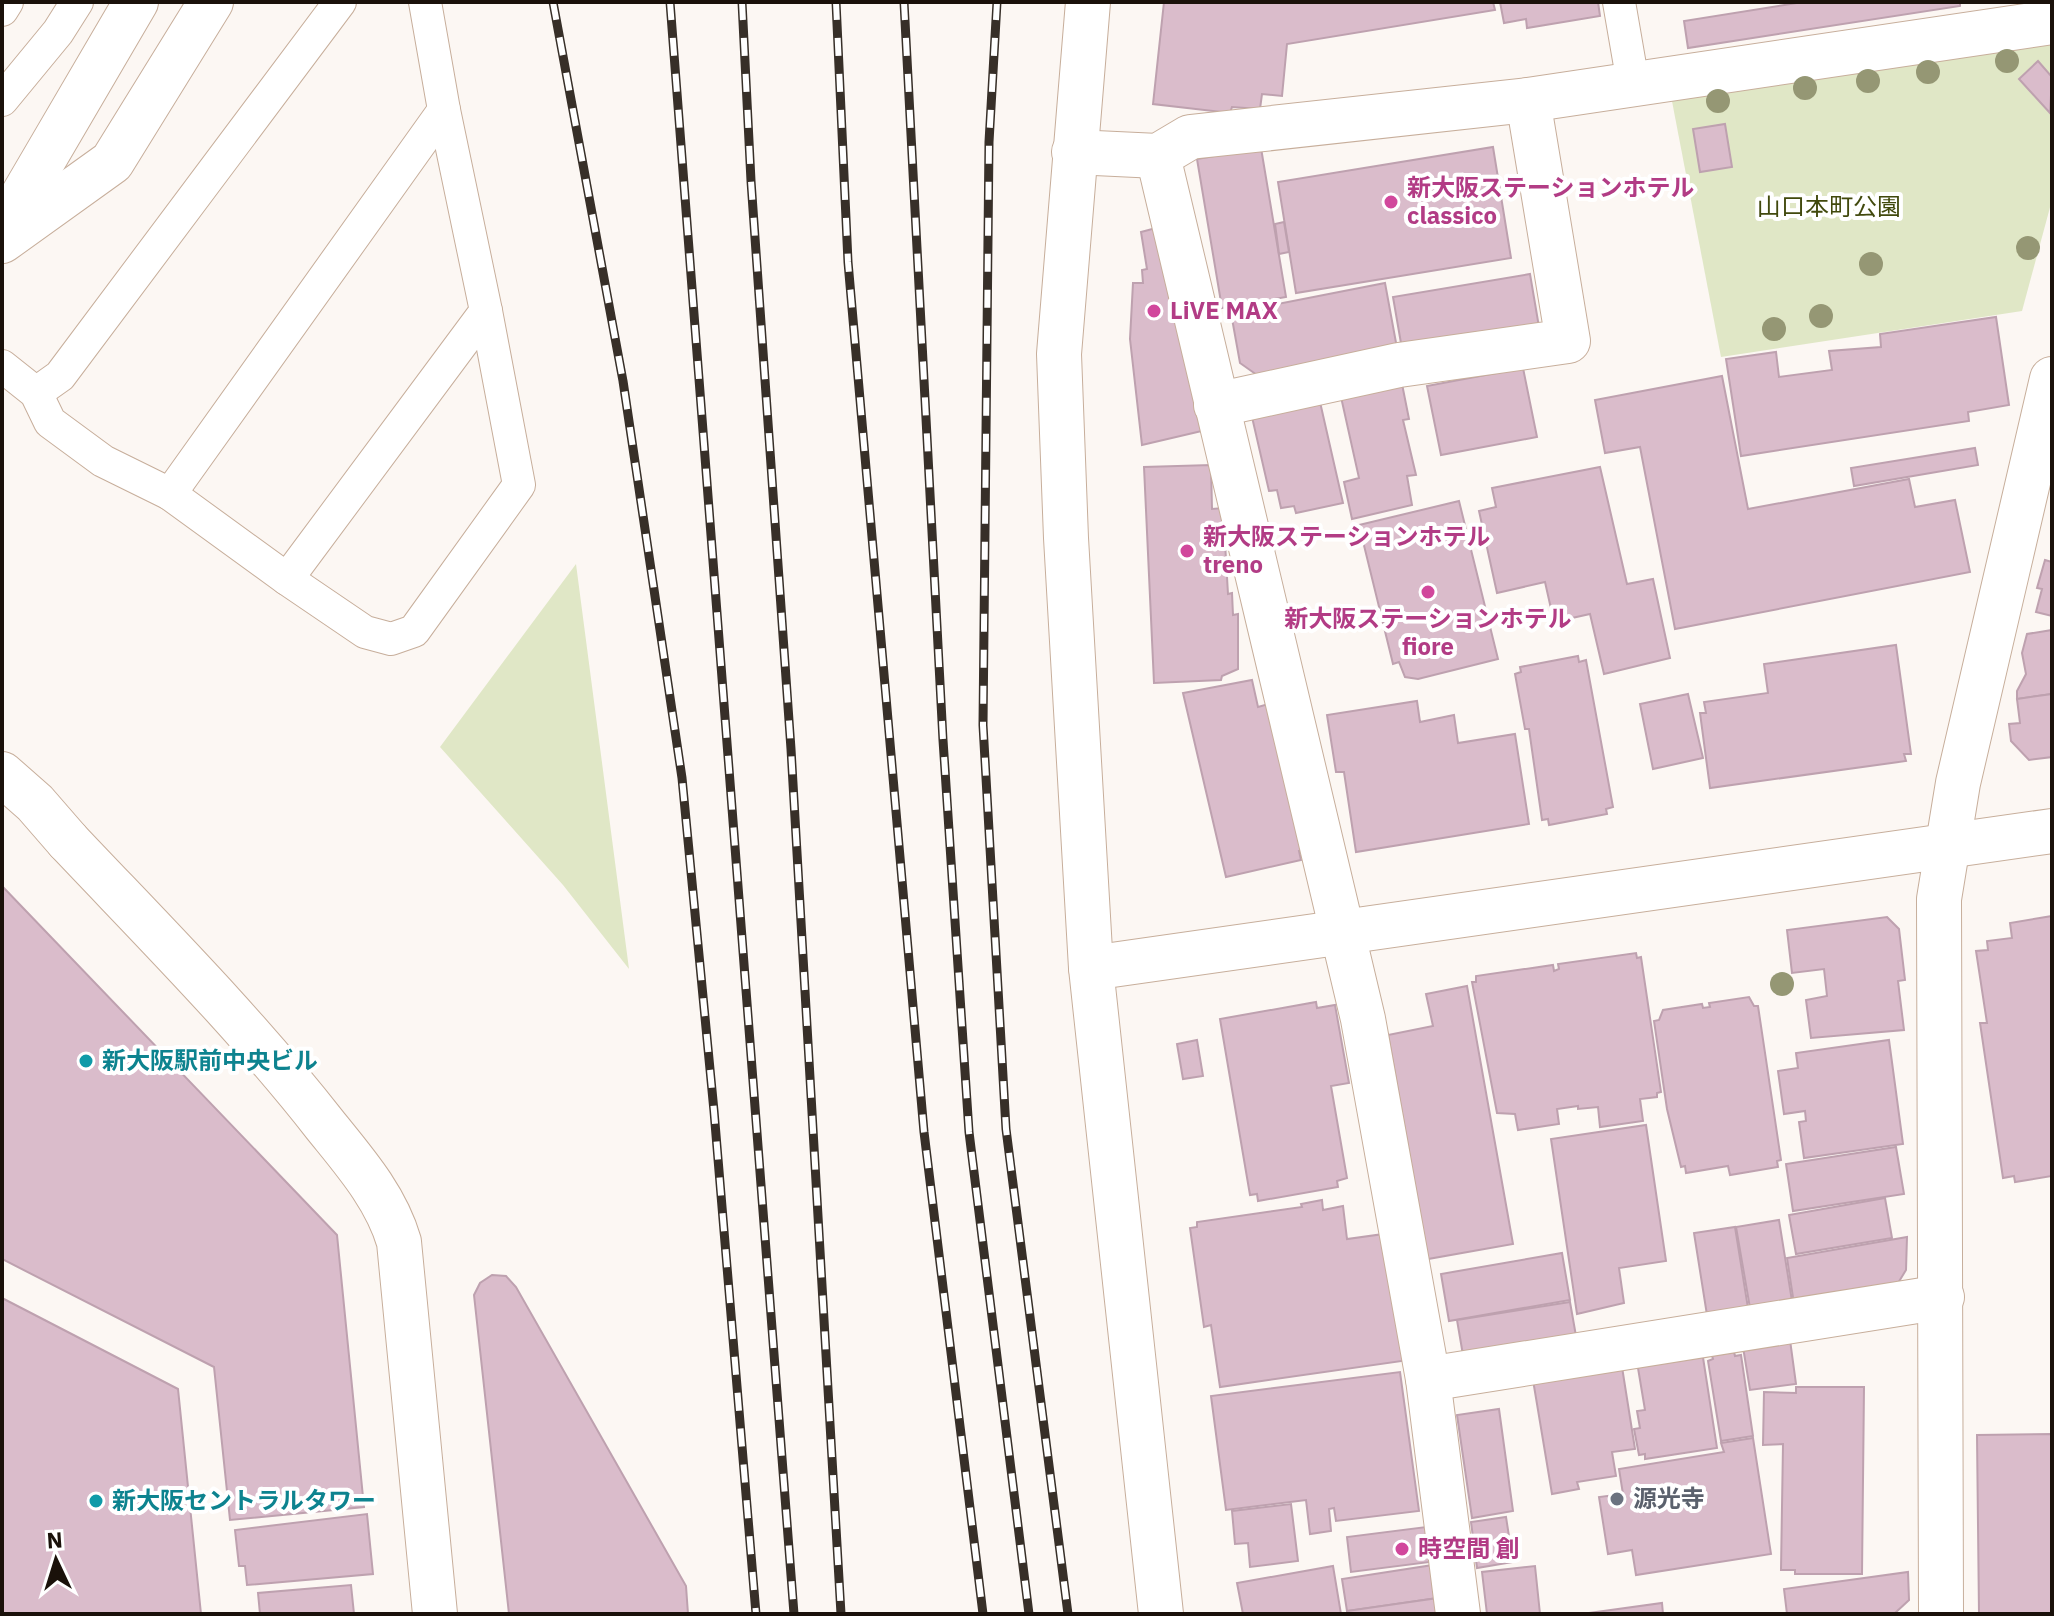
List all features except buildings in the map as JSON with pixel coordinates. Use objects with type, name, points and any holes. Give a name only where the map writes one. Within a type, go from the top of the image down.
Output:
[{"type":"street","points":[[2,231],[136,2]]},
{"type":"street","points":[[2,241],[112,162],[211,2]]},
{"type":"street","points":[[1088,2],[1059,354],[1091,968],[1161,1614]]},
{"type":"street","points":[[1074,152],[1158,156],[1190,137],[1528,100],[2052,22]]},
{"type":"street","points":[[1216,405],[1399,365],[1568,341],[1528,100]]},
{"type":"street","points":[[1158,156],[1363,1019],[1428,1379],[1458,1614]]},
{"type":"street","points":[[1941,1614],[1939,899],[1958,783],[2052,379]]},
{"type":"street","points":[[2,774],[35,803],[264,1046],[356,1164],[394,1224],[399,1242],[435,1614]]},
{"type":"street","points":[[1091,968],[2052,831]]},
{"type":"street","points":[[1428,1379],[1942,1297]]},
{"type":"lane","points":[[2,10],[7,2]]},
{"type":"lane","points":[[2,100],[58,32],[77,2]]},
{"type":"lane","points":[[36,393],[60,376],[340,2]]},
{"type":"lane","points":[[2,366],[36,393],[50,422],[103,461],[170,494],[365,632],[391,639],[414,631],[519,485],[425,2]]},
{"type":"lane","points":[[1619,2],[1633,83]]},
{"type":"lane","points":[[170,494],[444,110]]},
{"type":"lane","points":[[287,579],[486,311]]},
{"type":"green space","name":"山口本町公園","points":[[2052,39],[2052,200],[2022,311],[1721,357],[1671,96]]},
{"type":"green space","points":[[576,564],[629,969],[563,885],[440,747]]},
{"type":"railway","points":[[553,2],[623,381],[682,778],[714,1111],[756,1614]]},
{"type":"railway","points":[[670,2],[794,1614]]},
{"type":"railway","points":[[742,2],[751,181],[791,749],[841,1614]]},
{"type":"railway","points":[[836,2],[848,262],[924,1132],[983,1614]]},
{"type":"railway","points":[[904,2],[943,740],[969,1132],[1029,1614]]},
{"type":"railway","points":[[997,2],[989,142],[983,725],[1006,1129],[1068,1614]]},
{"type":"place","name":"新大阪ステーションホテル classico","points":[[1391,202]]},
{"type":"place","name":"LiVE MAX","points":[[1154,311]]},
{"type":"place","name":"新大阪ステーションホテル treno","points":[[1187,551]]},
{"type":"place","name":"新大阪ステーションホテル fiore","points":[[1428,592]]},
{"type":"place","name":"新大阪駅前中央ビル","points":[[86,1061]]},
{"type":"place","name":"源光寺","points":[[1617,1499]]},
{"type":"place","name":"新大阪セントラルタワー","points":[[96,1501]]},
{"type":"place","name":"時空間 創","points":[[1402,1549]]}]
